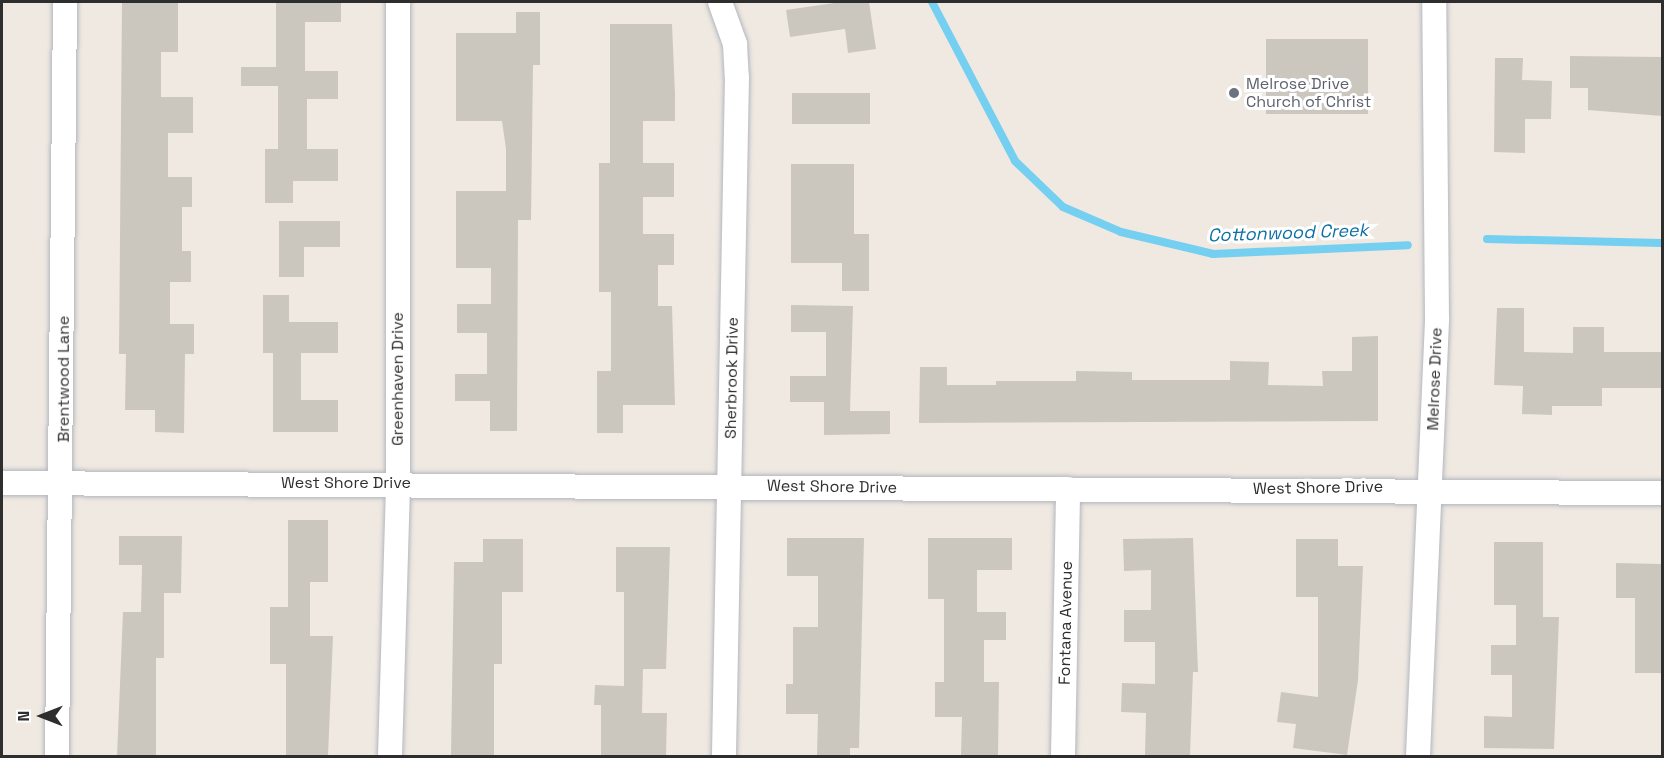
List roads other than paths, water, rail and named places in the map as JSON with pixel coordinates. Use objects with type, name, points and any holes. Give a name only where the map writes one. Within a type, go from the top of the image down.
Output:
[{"type":"street","name":"Brentwood Lane","points":[[57,756],[64,484],[66,2]]},
{"type":"street","name":"Greenhaven Drive","points":[[390,756],[398,483],[398,2]]},
{"type":"street","name":"Sherbrook Drive","points":[[720,2],[735,44],[737,77],[731,486],[724,756]]},
{"type":"street","name":"Melrose Drive","points":[[1418,756],[1432,487],[1434,2]]},
{"type":"street","name":"West Shore Drive","points":[[2,483],[398,483],[1068,489],[1432,487],[1662,493]]},
{"type":"street","name":"Fontana Avenue","points":[[1063,756],[1068,489]]},
{"type":"waterway","name":"Cottonwood Creek","points":[[932,2],[1015,161],[1063,207],[1121,232],[1213,254],[1408,245]]},
{"type":"waterway","name":"Cottonwood Creek","points":[[1487,239],[1662,243]]},
{"type":"place","name":"Melrose Drive Church of Christ","points":[[1234,93]]}]
